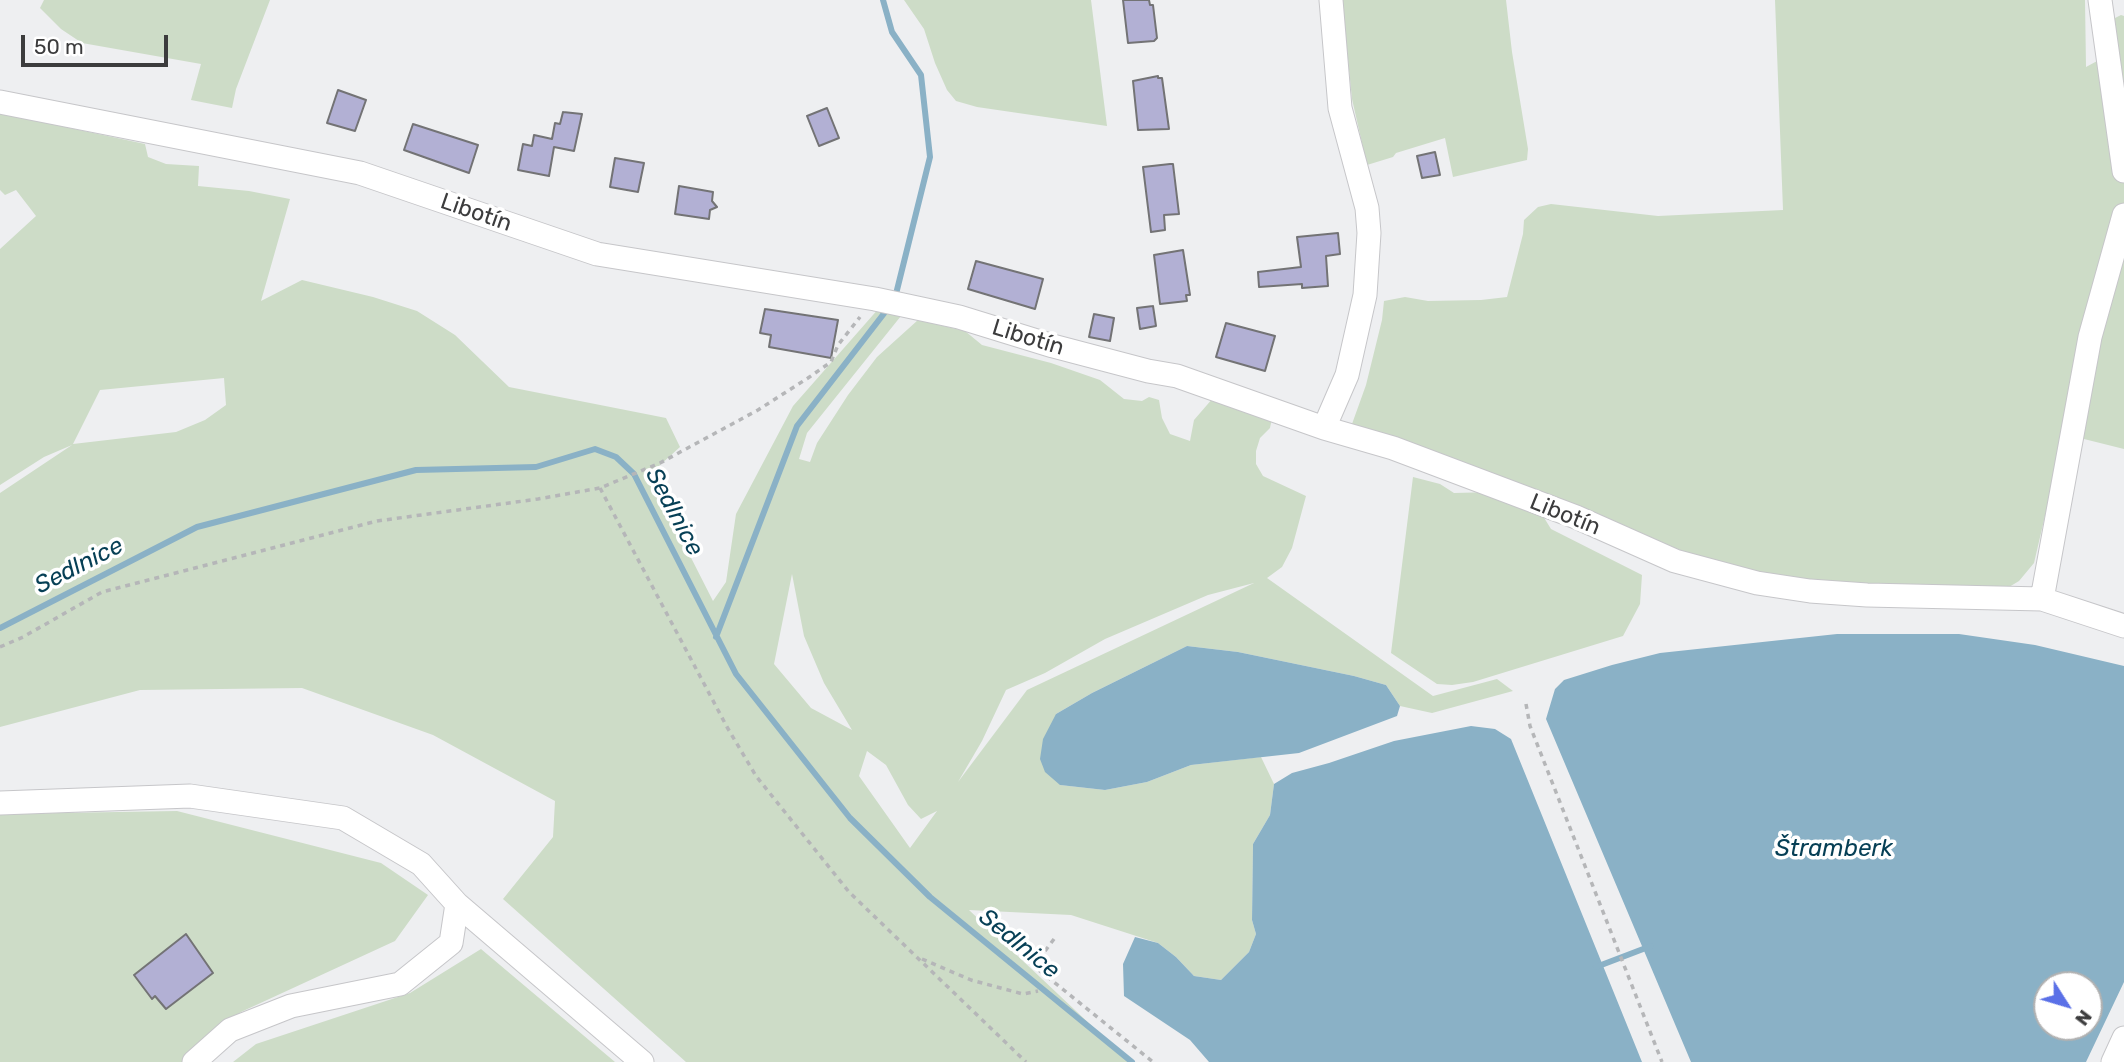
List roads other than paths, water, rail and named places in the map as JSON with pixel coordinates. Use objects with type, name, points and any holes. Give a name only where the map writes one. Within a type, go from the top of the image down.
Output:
[{"type":"street","points":[[1324,428],[1348,374],[1366,295],[1369,233],[1367,208],[1340,108],[1331,0]]},
{"type":"street","points":[[2100,0],[2124,171]]},
{"type":"street","name":"Libotín","points":[[0,102],[360,173],[597,254],[875,299],[959,317],[1053,346],[1177,376],[1324,428],[1393,448],[1576,517],[1675,561],[1757,583],[1867,595],[2042,599],[2124,626]]},
{"type":"street","points":[[2042,599],[2090,337],[2124,215]]},
{"type":"street","points":[[0,803],[190,796],[343,818],[421,864],[457,904],[642,1062]]},
{"type":"street","points":[[194,1062],[230,1030],[291,1006],[400,984],[450,943],[457,904]]},
{"type":"street","points":[[2113,1062],[2124,1038]]},
{"type":"water","name":"Štramberk","points":[[1837,634],[1959,634],[2035,645],[2124,666],[2124,982],[2103,1026],[2103,971],[2033,971],[2033,1041],[2096,1041],[2086,1062],[1691,1062],[1546,719],[1555,689],[1564,680],[1660,653]]},
{"type":"water","points":[[1187,646],[1238,652],[1386,685],[1400,706],[1397,716],[1299,753],[1191,765],[1147,782],[1105,790],[1060,785],[1045,772],[1040,759],[1043,739],[1056,714]]},
{"type":"water","points":[[1471,726],[1495,729],[1511,739],[1642,1062],[1209,1062],[1190,1040],[1124,996],[1123,964],[1135,937],[1158,943],[1194,976],[1221,980],[1249,952],[1256,934],[1252,920],[1253,844],[1270,815],[1274,784],[1292,773],[1394,741]]},
{"type":"waterway","points":[[883,0],[892,32],[921,75],[930,157],[895,298]]},
{"type":"waterway","points":[[716,637],[797,426],[889,307]]},
{"type":"waterway","name":"Sedlnice","points":[[0,628],[197,527],[416,470],[536,467],[595,449],[616,457],[634,474],[736,674],[850,818],[930,897],[1132,1062]]},
{"type":"waterway","points":[[1596,967],[1651,946]]}]
